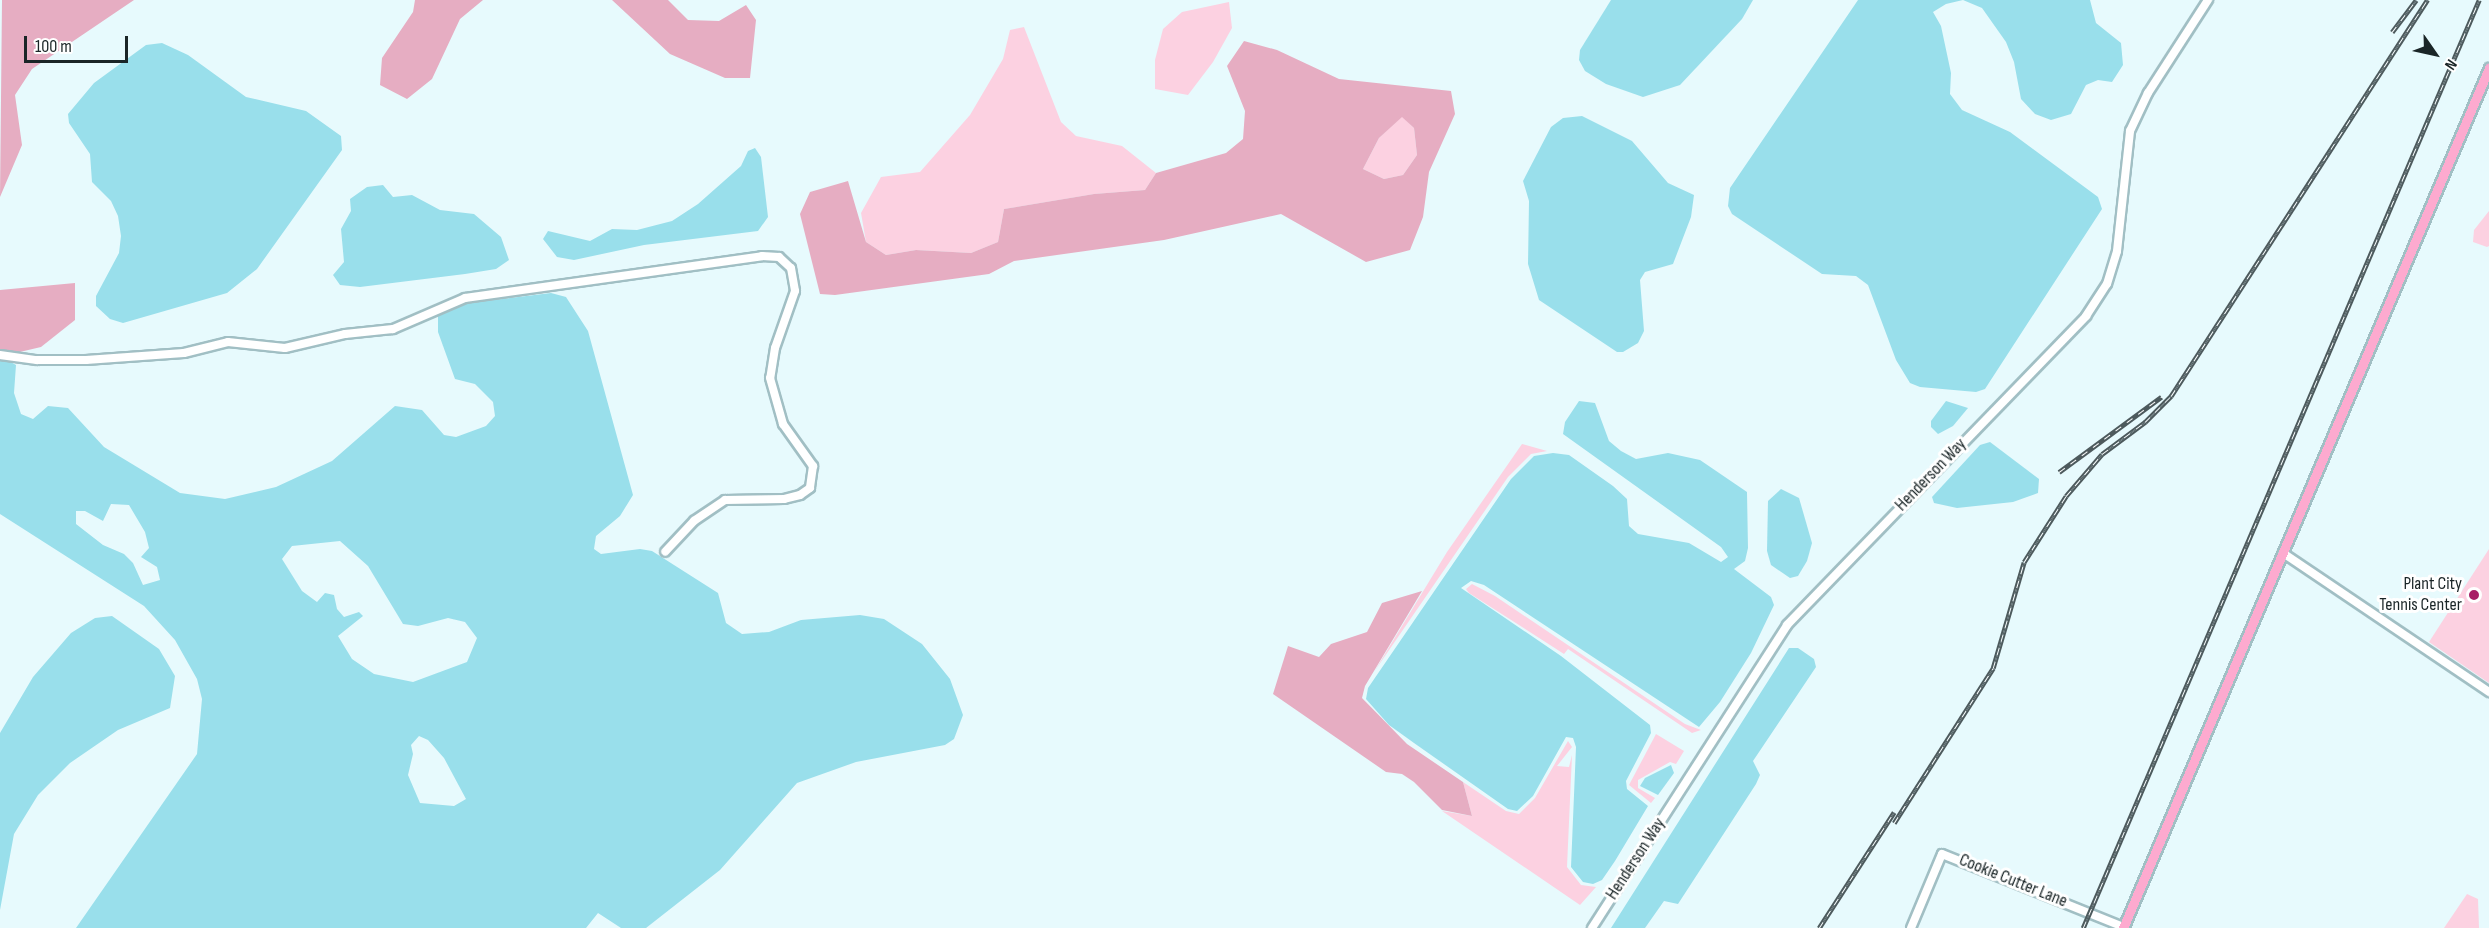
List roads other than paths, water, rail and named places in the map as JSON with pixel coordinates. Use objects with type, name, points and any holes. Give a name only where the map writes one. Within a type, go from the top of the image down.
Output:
[{"type":"main road","points":[[2123,928],[2489,68]]},
{"type":"street","name":"Henderson Way","points":[[1592,928],[1787,625],[2086,316],[2106,284],[2117,251],[2130,131],[2148,93],[2208,0]]},
{"type":"street","points":[[0,355],[37,360],[86,360],[184,353],[228,342],[285,348],[345,334],[393,329],[465,298],[762,256],[779,257],[791,268],[795,291],[774,348],[770,378],[783,424],[805,451],[814,477],[810,488],[800,495],[784,499],[743,497],[716,505],[694,521],[665,552]]},
{"type":"street","points":[[2283,553],[2489,692]]},
{"type":"street","name":"Cookie Cutter Lane","points":[[1911,928],[1942,854],[2123,928]]},
{"type":"water","points":[[1611,0],[1753,0],[1742,19],[1680,85],[1643,97],[1606,84],[1585,71],[1579,60],[1580,50]]},
{"type":"water","points":[[1858,0],[1963,0],[1946,4],[1933,12],[1941,26],[1951,73],[1950,94],[1962,110],[2010,132],[2098,197],[2102,209],[1985,389],[1976,392],[1920,387],[1910,383],[1896,360],[1868,285],[1856,276],[1822,274],[1732,214],[1728,206],[1730,188]]},
{"type":"water","points":[[1963,0],[2090,0],[2096,23],[2121,43],[2123,65],[2112,82],[2098,80],[2086,85],[2071,114],[2051,120],[2035,114],[2021,99],[2014,62],[2006,42],[1982,8]]},
{"type":"water","points":[[162,43],[188,55],[246,97],[306,111],[341,136],[342,150],[257,269],[227,293],[123,323],[110,319],[96,306],[96,296],[119,253],[121,236],[118,216],[111,201],[92,182],[90,154],[69,123],[68,114],[94,83],[146,45]]},
{"type":"water","points":[[1582,116],[1632,141],[1668,183],[1694,195],[1691,217],[1673,264],[1645,272],[1640,280],[1644,331],[1638,343],[1623,352],[1617,352],[1539,300],[1528,264],[1529,201],[1523,181],[1551,127],[1563,118]]},
{"type":"water","points":[[755,148],[761,157],[768,217],[758,231],[644,245],[574,260],[557,257],[543,239],[548,231],[590,241],[612,229],[637,230],[672,221],[698,204],[741,166],[748,151]]},
{"type":"water","points":[[383,185],[393,197],[412,195],[440,210],[474,214],[501,237],[509,260],[496,269],[465,274],[360,287],[340,285],[333,275],[344,262],[341,229],[351,211],[350,199],[367,187]]},
{"type":"water","points":[[551,293],[566,297],[588,331],[633,495],[620,516],[596,536],[594,549],[601,554],[640,549],[652,551],[718,593],[726,623],[742,634],[769,632],[801,620],[860,615],[884,619],[922,644],[950,679],[963,715],[954,739],[945,745],[856,762],[797,783],[720,870],[646,928],[621,928],[598,913],[586,928],[76,928],[197,754],[202,699],[197,679],[175,640],[144,606],[0,514],[0,356],[16,365],[14,393],[21,414],[33,419],[48,406],[68,408],[104,447],[180,493],[225,499],[276,487],[332,461],[395,406],[422,410],[444,435],[456,437],[486,426],[495,416],[493,402],[475,384],[455,379],[438,332],[438,315],[454,305]],"holes":[[[111,504],[129,505],[145,532],[149,548],[141,557],[157,567],[160,580],[143,585],[133,563],[124,554],[103,545],[76,524],[76,511],[85,511],[103,521]],[[340,541],[368,566],[403,624],[418,626],[448,618],[465,622],[477,638],[467,662],[413,682],[374,674],[352,659],[338,636],[363,616],[359,612],[344,617],[337,609],[334,595],[325,593],[317,602],[302,591],[282,559],[292,546]],[[419,736],[428,740],[444,758],[466,799],[454,806],[420,803],[408,775],[413,754],[411,745]]]},
{"type":"water","points":[[1579,401],[1595,403],[1609,441],[1621,451],[1636,459],[1668,453],[1700,460],[1747,492],[1748,548],[1745,561],[1734,569],[1771,597],[1774,605],[1751,653],[1720,702],[1699,727],[1484,585],[1471,581],[1461,588],[1561,656],[1650,725],[1651,733],[1626,781],[1627,789],[1648,806],[1602,880],[1593,884],[1583,882],[1571,867],[1576,747],[1573,738],[1566,737],[1533,796],[1517,811],[1508,809],[1389,725],[1366,699],[1368,688],[1511,479],[1534,456],[1553,453],[1569,455],[1613,486],[1627,499],[1629,526],[1638,534],[1689,543],[1721,562],[1728,557],[1721,547],[1563,434],[1565,422]]},
{"type":"water","points":[[1946,401],[1968,408],[1953,426],[1938,434],[1931,427],[1931,421]]},
{"type":"water","points":[[1990,442],[2039,479],[2038,493],[2013,502],[1957,508],[1934,503],[1932,497],[1980,445]]},
{"type":"water","points":[[1781,489],[1799,498],[1812,543],[1807,561],[1798,576],[1790,578],[1771,565],[1767,551],[1768,501]]},
{"type":"water","points":[[112,616],[159,649],[175,676],[170,708],[118,730],[70,763],[38,795],[14,834],[0,910],[0,733],[33,677],[71,633],[95,618]]},
{"type":"water","points":[[1789,648],[1798,648],[1814,659],[1816,667],[1753,761],[1760,775],[1756,784],[1678,904],[1664,901],[1645,928],[1611,928]]},
{"type":"water","points":[[1671,765],[1674,773],[1658,795],[1640,786],[1645,778]]},
{"type":"railway","points":[[2392,32],[2416,0]]},
{"type":"railway","points":[[1894,823],[1993,668],[2024,562],[2066,496],[2102,454],[2145,422],[2171,396],[2427,0]]},
{"type":"railway","points":[[2083,928],[2479,0]]},
{"type":"railway","points":[[2059,472],[2161,397]]},
{"type":"railway","points":[[1819,928],[1894,812]]},
{"type":"place","name":"Plant City Tennis Center","points":[[2474,595]]}]
